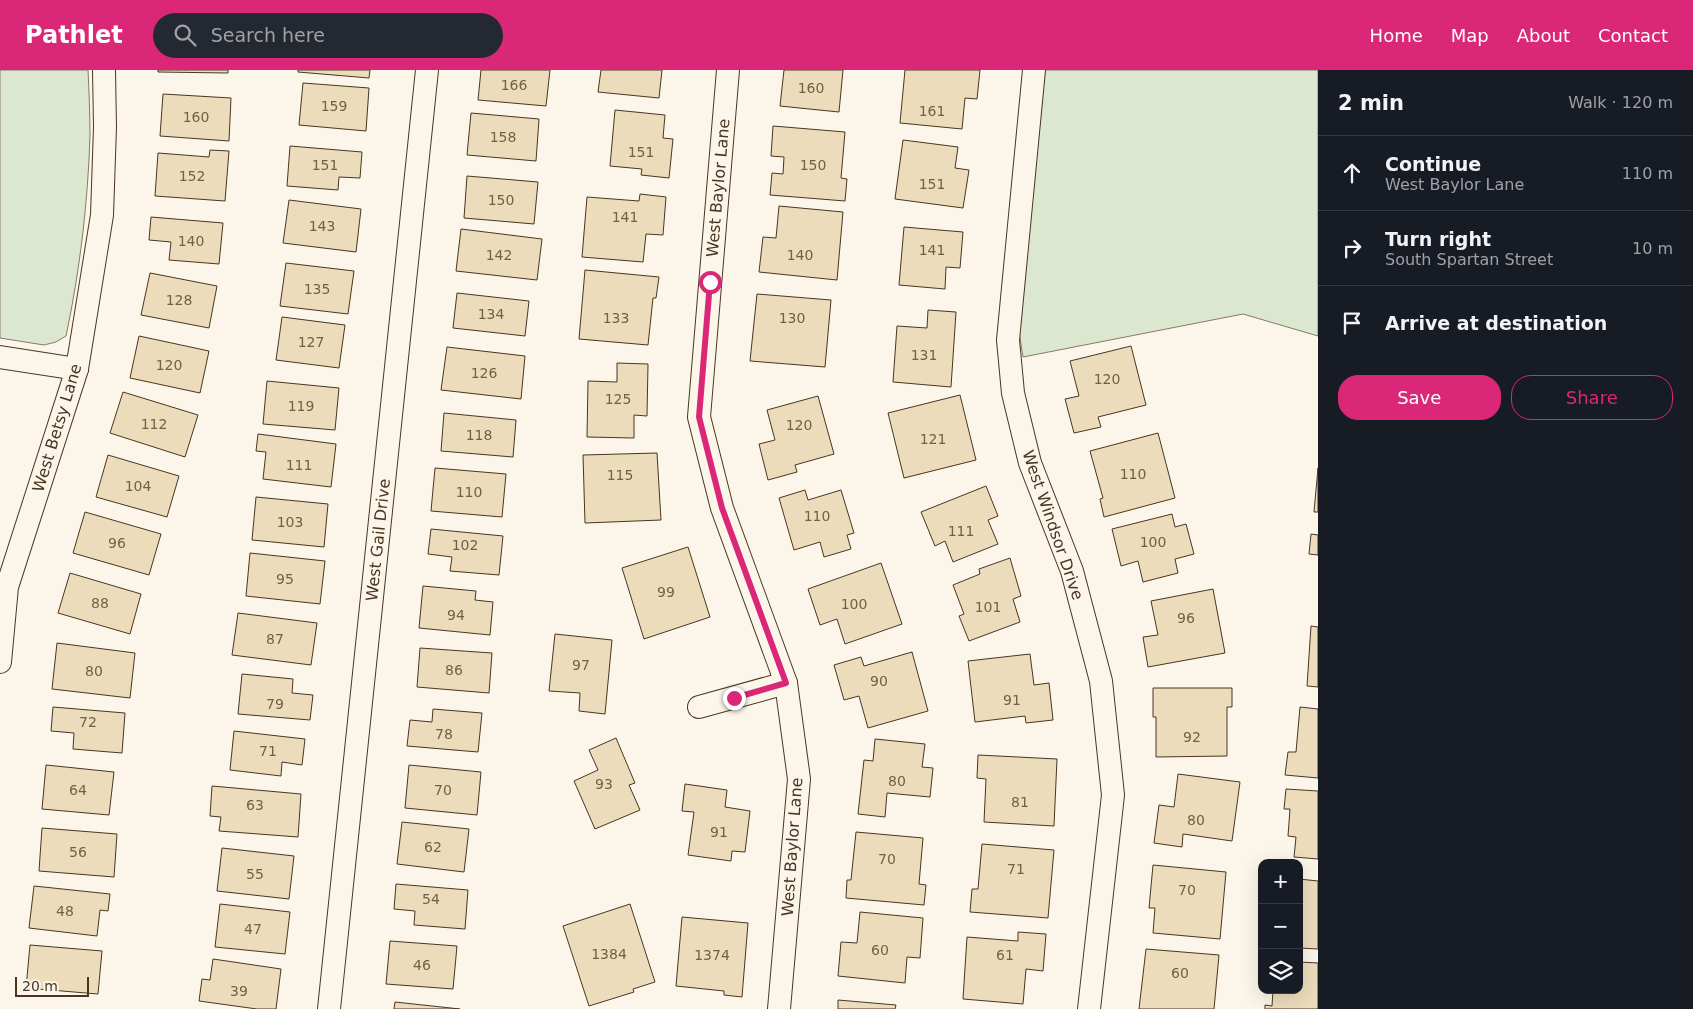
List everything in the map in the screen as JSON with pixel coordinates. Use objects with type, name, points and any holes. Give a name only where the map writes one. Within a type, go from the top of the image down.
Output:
[{"type":"street","name":"West Betsy Lane","points":[[0,662],[7,587],[77,369],[102,215],[105,126],[104,70]]},
{"type":"street","name":"West Gail Drive","points":[[329,1009],[426,70]]},
{"type":"street","name":"West Baylor Lane","points":[[728,70],[699,417],[722,508],[786,683],[799,779],[779,1009]]},
{"type":"street","name":"West Windsor Drive","points":[[1034,70],[1008,340],[1013,393],[1030,463],[1072,571],[1101,681],[1113,795],[1089,1009]]},
{"type":"street","points":[[0,357],[77,369]]},
{"type":"street","points":[[699,707],[786,683]]},
{"type":"green space","points":[[0,70],[88,70],[89,160],[85,211],[75,286],[66,336],[56,342],[44,345],[0,338]]},
{"type":"green space","points":[[1045,70],[1318,70],[1318,336],[1243,314],[1023,357],[1019,332]]},
{"type":"building","points":[[158,70],[228,70],[228,73],[158,72]]},
{"type":"building","points":[[298,70],[370,70],[369,78],[298,72]]},
{"type":"building","points":[[481,70],[550,70],[546,106],[478,100]]},
{"type":"building","points":[[601,70],[662,70],[659,98],[598,92]]},
{"type":"building","points":[[784,70],[843,70],[839,112],[780,106]]},
{"type":"building","points":[[905,70],[980,70],[977,99],[965,98],[962,129],[900,123]]},
{"type":"building","points":[[303,83],[369,88],[366,131],[299,125]]},
{"type":"building","points":[[163,94],[231,98],[229,141],[160,136]]},
{"type":"building","points":[[615,110],[665,115],[663,138],[673,139],[669,178],[641,175],[642,169],[610,166]]},
{"type":"building","points":[[471,113],[539,119],[536,161],[467,155]]},
{"type":"building","points":[[773,126],[845,132],[841,178],[847,179],[845,201],[770,195],[772,173],[783,174],[784,157],[771,156]]},
{"type":"building","points":[[903,140],[958,147],[955,168],[969,170],[963,208],[895,199]]},
{"type":"building","points":[[290,146],[362,152],[360,178],[339,177],[338,190],[287,186]]},
{"type":"building","points":[[210,150],[229,151],[225,201],[155,196],[158,153],[209,157]]},
{"type":"building","points":[[467,176],[538,182],[534,224],[464,218]]},
{"type":"building","points":[[640,194],[666,197],[663,235],[646,234],[643,262],[582,257],[587,197],[639,201]]},
{"type":"building","points":[[289,200],[361,209],[356,252],[283,243]]},
{"type":"building","points":[[779,206],[843,212],[837,280],[759,272],[763,237],[776,238]]},
{"type":"building","points":[[151,217],[223,223],[219,264],[169,260],[171,242],[149,240]]},
{"type":"building","points":[[904,227],[963,232],[960,268],[946,267],[945,289],[899,285]]},
{"type":"building","points":[[461,229],[542,239],[537,280],[456,271]]},
{"type":"building","points":[[286,263],[354,271],[348,314],[280,306]]},
{"type":"building","points":[[585,270],[659,277],[656,298],[653,298],[648,345],[579,339]]},
{"type":"building","points":[[150,273],[217,286],[209,328],[141,315]]},
{"type":"building","points":[[457,293],[529,301],[525,336],[453,328]]},
{"type":"building","points":[[757,294],[831,300],[825,367],[750,361]]},
{"type":"building","points":[[928,310],[956,312],[951,387],[893,382],[897,326],[927,328]]},
{"type":"building","points":[[282,317],[345,325],[339,368],[276,360]]},
{"type":"building","points":[[139,336],[209,351],[200,393],[130,378]]},
{"type":"building","points":[[1131,346],[1146,405],[1098,417],[1101,427],[1074,433],[1065,399],[1079,396],[1070,361]]},
{"type":"building","points":[[447,347],[525,356],[521,399],[441,390]]},
{"type":"building","points":[[617,363],[648,364],[647,416],[634,415],[634,438],[587,437],[588,381],[617,382]]},
{"type":"building","points":[[267,381],[339,388],[335,430],[263,424]]},
{"type":"building","points":[[123,392],[198,415],[185,457],[110,433]]},
{"type":"building","points":[[960,395],[976,460],[904,478],[888,413]]},
{"type":"building","points":[[818,396],[834,454],[795,465],[797,472],[768,480],[759,444],[775,440],[767,410]]},
{"type":"building","points":[[444,413],[516,420],[513,457],[441,451]]},
{"type":"building","points":[[1158,433],[1175,498],[1104,517],[1100,499],[1103,498],[1090,451]]},
{"type":"building","points":[[258,434],[336,444],[331,487],[263,479],[266,452],[256,451]]},
{"type":"building","points":[[657,453],[661,520],[585,523],[583,455]]},
{"type":"building","points":[[108,455],[179,476],[167,517],[96,497]]},
{"type":"building","points":[[435,468],[506,474],[502,517],[431,511]]},
{"type":"building","points":[[1318,468],[1318,512],[1314,512]]},
{"type":"building","points":[[986,486],[998,516],[988,520],[998,544],[953,562],[945,541],[935,546],[921,512]]},
{"type":"building","points":[[805,490],[808,500],[841,490],[854,533],[847,535],[851,549],[824,557],[820,542],[794,550],[779,498]]},
{"type":"building","points":[[256,497],[328,504],[324,547],[252,540]]},
{"type":"building","points":[[85,512],[161,534],[149,575],[73,553]]},
{"type":"building","points":[[1172,514],[1175,527],[1186,524],[1194,554],[1175,559],[1178,573],[1143,582],[1138,561],[1121,566],[1112,529]]},
{"type":"building","points":[[431,529],[503,536],[499,575],[450,571],[452,557],[428,554]]},
{"type":"building","points":[[1311,534],[1318,535],[1318,555],[1309,554]]},
{"type":"building","points":[[688,547],[710,617],[644,639],[622,568]]},
{"type":"building","points":[[250,553],[325,561],[320,604],[246,596]]},
{"type":"building","points":[[1010,558],[1021,596],[1013,599],[1020,622],[969,641],[959,616],[964,614],[953,585],[980,574],[979,569]]},
{"type":"building","points":[[881,563],[902,624],[845,644],[837,619],[820,625],[808,589]]},
{"type":"building","points":[[70,573],[141,594],[130,634],[58,613]]},
{"type":"building","points":[[423,586],[476,591],[475,600],[493,602],[490,635],[419,628]]},
{"type":"building","points":[[1213,589],[1225,653],[1148,667],[1143,637],[1158,635],[1151,601]]},
{"type":"building","points":[[238,613],[317,623],[311,665],[232,655]]},
{"type":"building","points":[[1311,626],[1318,627],[1318,687],[1307,686]]},
{"type":"building","points":[[555,634],[612,640],[605,714],[579,711],[580,693],[549,691]]},
{"type":"building","points":[[57,643],[135,653],[130,698],[52,689]]},
{"type":"building","points":[[420,648],[492,653],[489,693],[417,687]]},
{"type":"building","points":[[912,652],[928,711],[868,728],[859,696],[844,700],[834,665],[861,657],[864,666]]},
{"type":"building","points":[[1030,654],[1034,685],[1049,683],[1053,720],[1026,723],[1025,716],[975,722],[968,661]]},
{"type":"building","points":[[242,674],[293,679],[292,693],[313,695],[310,720],[238,714]]},
{"type":"building","points":[[1153,688],[1232,688],[1232,707],[1227,707],[1227,756],[1156,757],[1156,717],[1153,717]]},
{"type":"building","points":[[53,707],[125,713],[122,753],[73,749],[74,733],[51,731]]},
{"type":"building","points":[[1300,707],[1318,709],[1318,778],[1285,775],[1288,752],[1296,752]]},
{"type":"building","points":[[433,709],[482,713],[478,752],[407,746],[410,720],[432,722]]},
{"type":"building","points":[[234,731],[305,739],[302,765],[282,762],[281,776],[230,770]]},
{"type":"building","points":[[616,738],[635,783],[629,785],[640,810],[595,829],[574,781],[598,770],[589,750]]},
{"type":"building","points":[[875,739],[925,744],[922,767],[933,768],[930,797],[887,793],[885,817],[858,814],[864,760],[873,761]]},
{"type":"building","points":[[978,755],[1057,759],[1054,826],[984,822],[986,779],[977,778]]},
{"type":"building","points":[[46,765],[114,772],[109,815],[42,809]]},
{"type":"building","points":[[409,765],[481,772],[477,815],[405,808]]},
{"type":"building","points":[[1178,774],[1240,782],[1232,841],[1183,834],[1182,847],[1154,843],[1159,805],[1174,807]]},
{"type":"building","points":[[685,784],[727,790],[725,807],[750,811],[745,852],[732,851],[731,861],[688,855],[694,812],[682,811]]},
{"type":"building","points":[[212,786],[301,794],[298,837],[219,831],[221,817],[210,816]]},
{"type":"building","points":[[1286,789],[1318,791],[1318,859],[1294,857],[1296,837],[1288,836],[1290,809],[1284,809]]},
{"type":"building","points":[[402,822],[469,829],[464,872],[397,864]]},
{"type":"building","points":[[42,828],[117,834],[114,877],[39,871]]},
{"type":"building","points":[[856,832],[923,838],[919,884],[926,885],[924,905],[846,898],[847,880],[851,880]]},
{"type":"building","points":[[982,844],[1054,850],[1048,918],[970,912],[972,889],[978,889]]},
{"type":"building","points":[[222,848],[294,856],[289,899],[217,891]]},
{"type":"building","points":[[1153,865],[1226,872],[1220,939],[1153,933],[1155,908],[1149,908]]},
{"type":"building","points":[[1303,879],[1318,881],[1318,949],[1303,948]]},
{"type":"building","points":[[396,884],[468,890],[465,929],[414,925],[415,911],[394,909]]},
{"type":"building","points":[[34,886],[110,894],[108,911],[100,910],[97,936],[29,928]]},
{"type":"building","points":[[220,904],[290,912],[285,954],[215,947]]},
{"type":"building","points":[[630,904],[655,982],[633,989],[634,992],[589,1006],[563,926]]},
{"type":"building","points":[[860,912],[923,918],[920,958],[907,957],[905,983],[838,976],[841,942],[857,943]]},
{"type":"building","points":[[682,917],[748,923],[742,997],[724,995],[724,991],[676,986]]},
{"type":"building","points":[[1018,932],[1046,934],[1043,971],[1026,969],[1023,1004],[963,999],[967,937],[1018,941]]},
{"type":"building","points":[[390,941],[457,946],[453,989],[386,984]]},
{"type":"building","points":[[30,945],[102,951],[98,994],[26,988]]},
{"type":"building","points":[[1146,949],[1219,955],[1214,1009],[1139,1009]]},
{"type":"building","points":[[213,959],[281,969],[276,1009],[257,1009],[199,1001],[202,979],[210,980]]},
{"type":"building","points":[[1303,962],[1318,963],[1318,1009],[1265,1009],[1265,1005],[1272,1006],[1273,994],[1303,994]]},
{"type":"building","points":[[838,1000],[896,1005],[895,1009],[838,1009]]},
{"type":"building","points":[[395,1002],[460,1009],[394,1009]]},
{"type":"route","points":[[710,282],[699,417],[722,508],[786,683],[734,698]]}]
